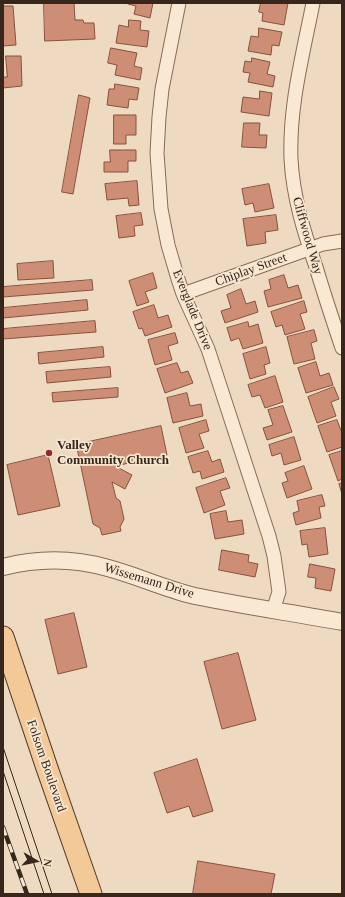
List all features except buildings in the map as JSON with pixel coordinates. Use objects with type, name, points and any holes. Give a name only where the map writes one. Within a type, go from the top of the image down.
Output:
[{"type":"main road","name":"Folsom Boulevard","points":[[3,637],[91,894]]},
{"type":"street","name":"Everglade Drive","points":[[179,3],[162,89],[159,117],[157,153],[161,209],[168,245],[183,294],[208,350],[269,536],[274,556],[279,592],[273,610]]},
{"type":"street","name":"Cliffwood Way","points":[[313,3],[294,102],[291,159],[297,207],[342,348]]},
{"type":"street","name":"Chiplay Street","points":[[183,294],[309,248],[342,241]]},
{"type":"street","name":"Wissemann Drive","points":[[3,567],[45,560],[69,560],[110,568],[162,587],[195,596],[342,622]]},
{"type":"tram line","points":[[3,747],[52,894]]},
{"type":"tram line","points":[[3,771],[44,894]]},
{"type":"railway","points":[[3,827],[27,894]]},
{"type":"place","name":"Valley Community Church","points":[[49,453]]}]
